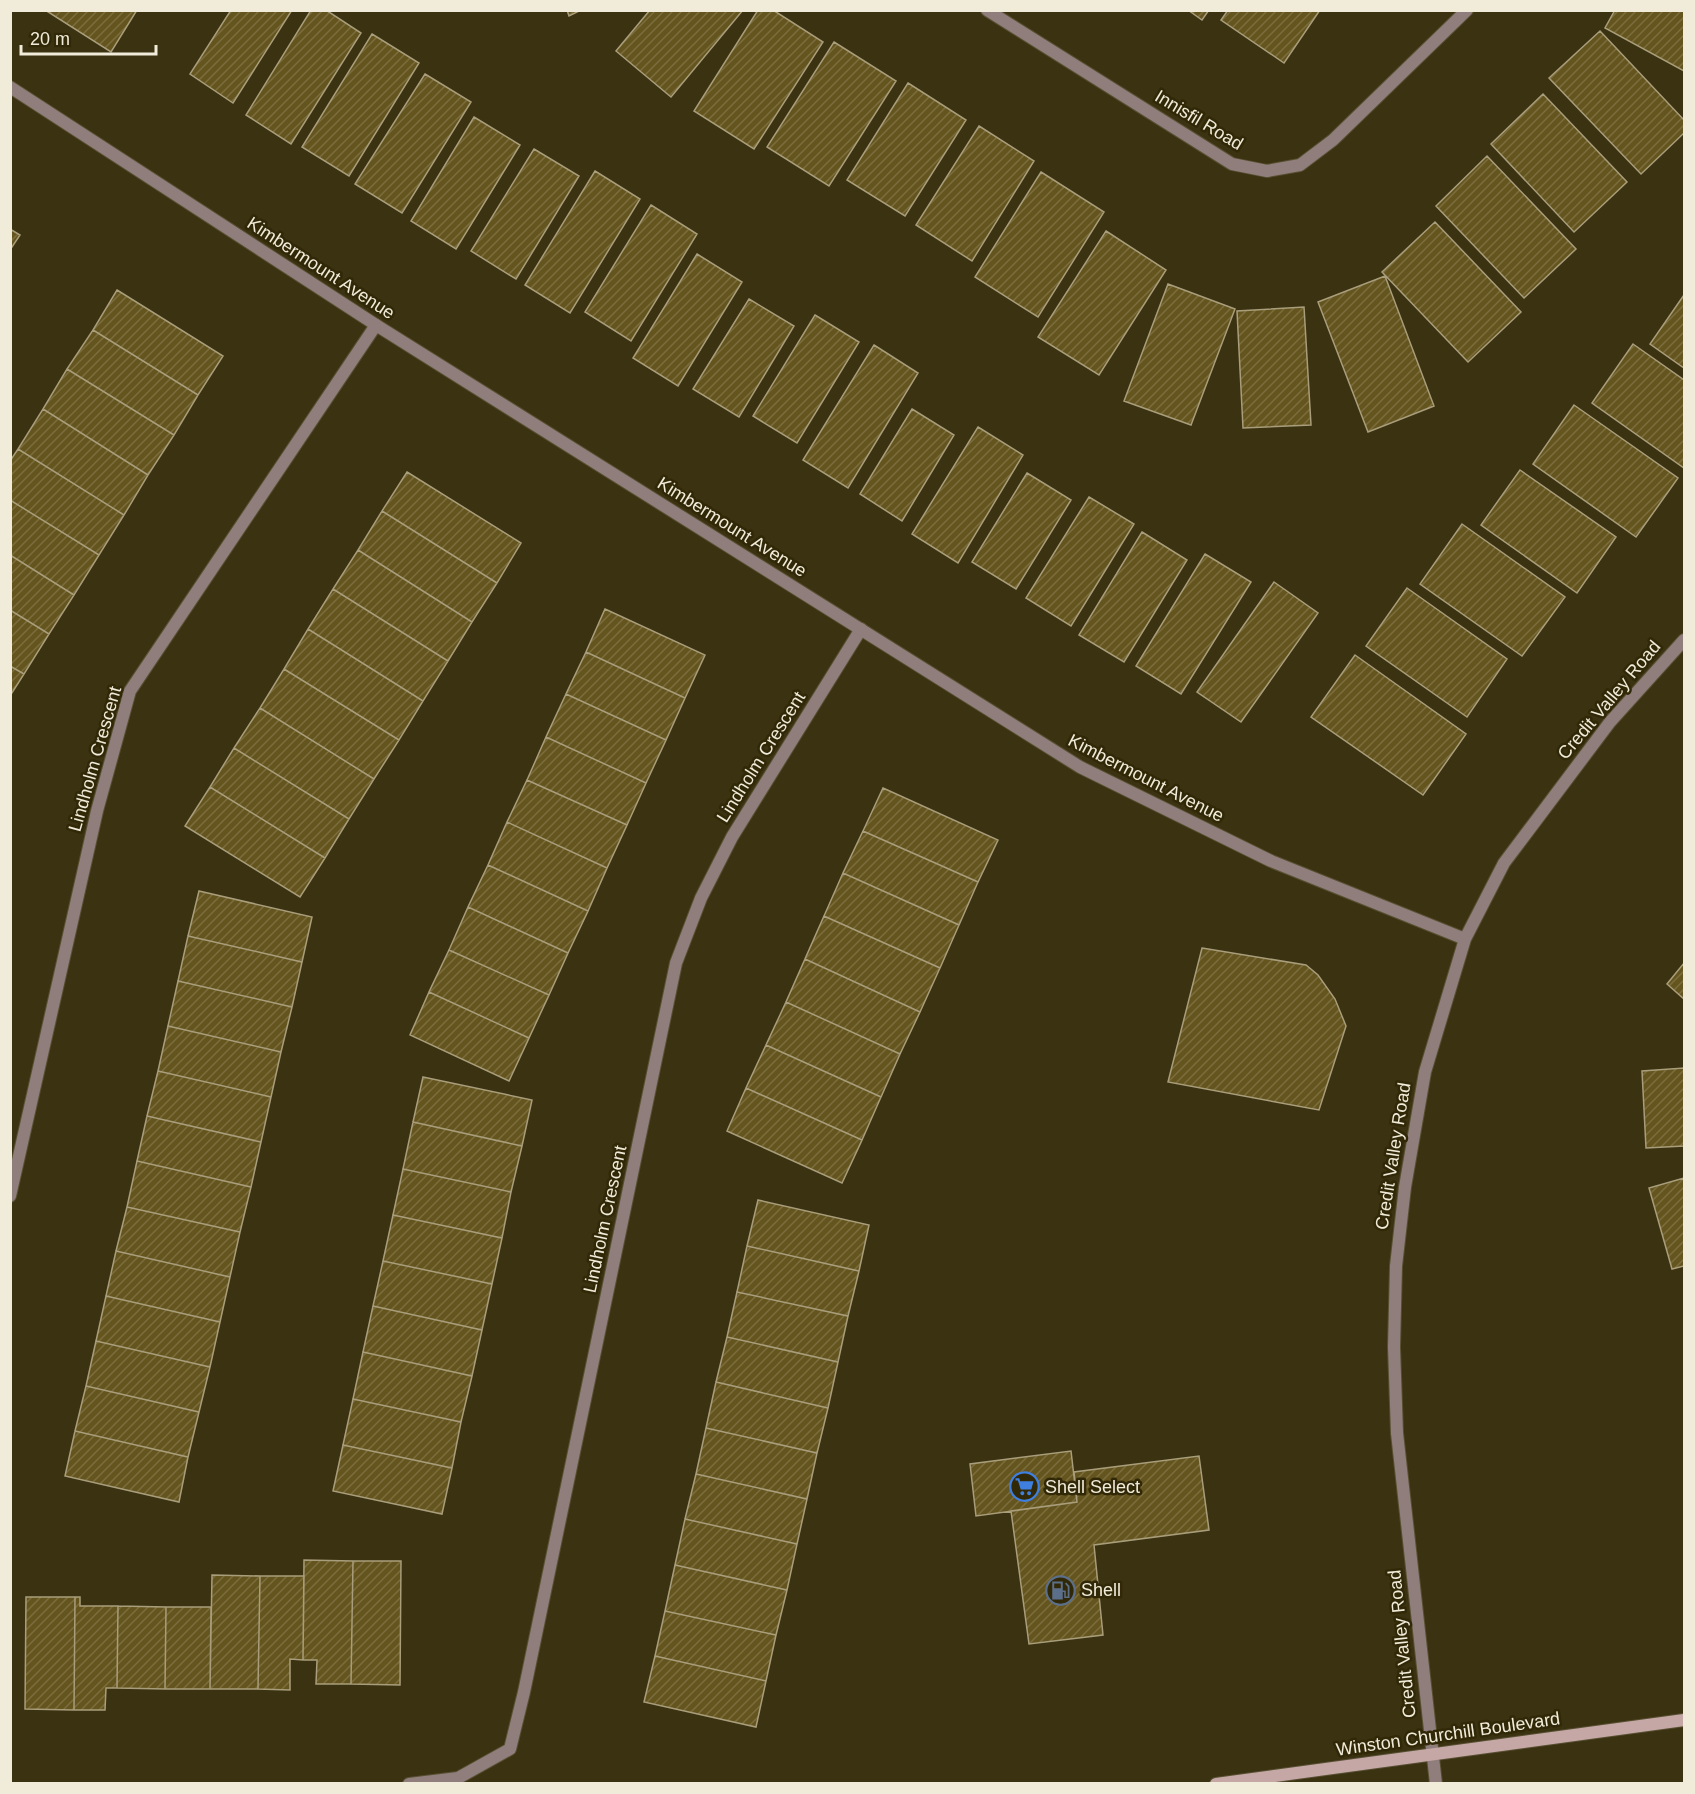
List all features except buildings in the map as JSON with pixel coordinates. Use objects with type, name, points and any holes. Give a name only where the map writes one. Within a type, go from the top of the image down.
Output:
[{"type":"main road","name":"Winston Churchill Boulevard","points":[[1216,1784],[1684,1720]]},
{"type":"street","name":"Innisfil Road","points":[[987,10],[1232,164],[1267,171],[1300,165],[1333,140],[1467,10]]},
{"type":"street","name":"Kimbermount Avenue","points":[[10,87],[376,325],[1080,767],[1271,861],[1466,939]]},
{"type":"street","name":"Lindholm Crescent","points":[[10,1196],[97,811],[130,691],[376,325]]},
{"type":"street","name":"Lindholm Crescent","points":[[409,1784],[458,1778],[510,1749],[524,1692],[676,963],[701,898],[732,837],[861,629]]},
{"type":"street","name":"Credit Valley Road","points":[[1436,1784],[1397,1433],[1394,1347],[1396,1266],[1404,1187],[1425,1072],[1466,939],[1504,863],[1610,722],[1684,640]]},
{"type":"place","name":"Shell Select","points":[[1024,1487]]},
{"type":"place","name":"Shell","points":[[1060,1590]]}]
